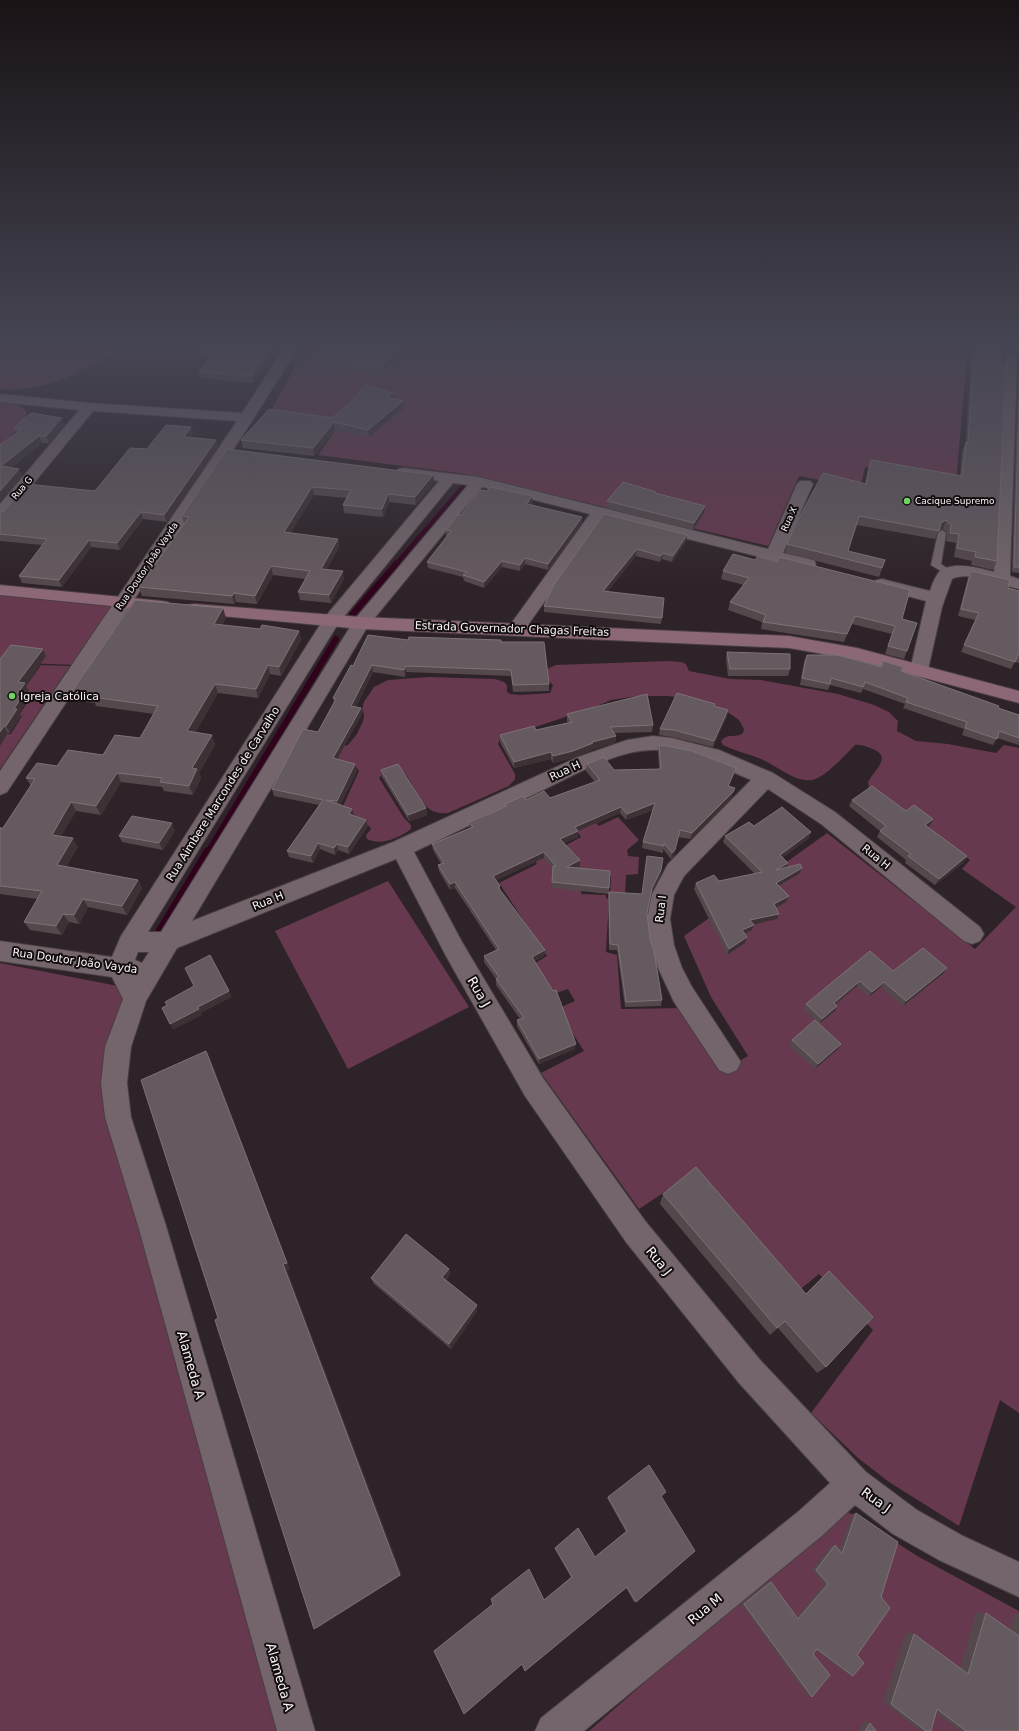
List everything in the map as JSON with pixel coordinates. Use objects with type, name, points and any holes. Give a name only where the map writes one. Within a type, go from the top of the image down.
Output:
[{"type":"main road","name":"Estrada Governador Chagas Freitas","points":[[0,590],[361,623],[517,628],[789,642],[857,654],[1019,698]]},
{"type":"street","name":"Rua G","points":[[0,514],[74,425]]},
{"type":"street","name":"Rua Doutor João Vayda","points":[[0,787],[122,602],[233,452],[244,425]]},
{"type":"street","points":[[1002,579],[1008,425]]},
{"type":"street","points":[[388,470],[479,482],[825,569]]},
{"type":"street","name":"Rua Aimbere Marcondes de Carvalho","points":[[120,969],[129,943],[331,621],[450,477]]},
{"type":"street","points":[[150,970],[361,623],[479,482]]},
{"type":"street","name":"Rua X","points":[[774,555],[805,484]]},
{"type":"street","points":[[517,628],[600,512]]},
{"type":"street","points":[[919,670],[936,598],[945,576],[949,573],[966,571],[1019,584]]},
{"type":"street","points":[[870,581],[936,598]]},
{"type":"street","name":"Rua H","points":[[129,943],[168,941],[401,848],[585,762],[636,744],[653,743],[679,746],[730,761],[766,778],[828,818],[972,934]]},
{"type":"street","name":"Rua I","points":[[728,1062],[672,975],[666,960],[659,930],[660,903],[666,883],[676,870],[766,778]]},
{"type":"street","name":"Rua J","points":[[401,848],[454,949],[534,1087],[631,1226],[750,1372],[854,1484],[905,1522],[951,1548],[1019,1580]]},
{"type":"street","name":"Rua Doutor João Vayda","points":[[0,951],[120,969],[150,970]]},
{"type":"street","points":[[120,969],[135,999]]},
{"type":"street","name":"Alameda A","points":[[150,970],[135,999],[118,1047],[114,1083],[118,1117],[159,1252],[296,1731]]},
{"type":"street","name":"Rua M","points":[[554,1731],[811,1523],[854,1484]]},
{"type":"lane","points":[[942,533],[936,565],[949,573]]},
{"type":"shaded area","points":[[0,425],[22,425],[0,446]]},
{"type":"shaded area","points":[[338,425],[961,425],[956,483],[865,467],[860,488],[799,476],[768,546],[465,474],[318,455],[339,425]]},
{"type":"shaded area","points":[[0,593],[115,604],[75,665],[0,662]]},
{"type":"shaded area","points":[[668,661],[686,664],[689,671],[730,679],[761,680],[838,694],[874,705],[889,712],[898,721],[897,731],[916,741],[948,744],[996,753],[1004,745],[1019,748],[1019,1413],[1000,1400],[959,1526],[889,1482],[858,1458],[811,1413],[873,1330],[819,1274],[797,1292],[693,1173],[639,1209],[541,1073],[584,1051],[557,1009],[575,1001],[568,989],[553,994],[527,968],[547,956],[499,883],[537,864],[530,854],[561,848],[581,837],[576,830],[595,822],[599,826],[618,817],[639,840],[627,850],[628,856],[639,857],[638,874],[626,875],[625,896],[610,896],[611,876],[583,873],[581,894],[606,895],[606,898],[609,899],[606,952],[617,955],[621,1009],[686,1008],[725,1069],[748,1056],[711,997],[684,936],[827,833],[975,949],[1016,907],[962,869],[970,860],[912,820],[902,808],[869,788],[868,782],[878,768],[882,759],[881,755],[877,751],[862,745],[855,745],[823,775],[812,780],[799,779],[761,759],[723,745],[721,742],[723,739],[728,736],[740,735],[743,733],[744,729],[739,720],[723,709],[702,700],[668,696],[637,696],[611,700],[595,707],[500,739],[498,744],[515,774],[515,779],[509,786],[448,813],[439,813],[426,805],[420,799],[402,770],[396,769],[390,771],[379,778],[404,818],[411,825],[411,829],[390,840],[378,842],[367,839],[366,835],[371,829],[370,827],[343,806],[359,771],[355,766],[342,761],[337,757],[344,746],[348,745],[357,734],[363,721],[364,715],[362,709],[364,702],[374,687],[388,680],[428,677],[495,679],[504,682],[507,685],[507,692],[510,694],[520,695],[550,693],[553,685],[548,680],[546,672],[549,668],[556,665]]},
{"type":"shaded area","points":[[41,665],[70,666],[0,769],[0,746],[7,734],[11,734],[22,716],[19,715],[27,703],[22,702],[29,689],[24,689]]},
{"type":"shaded area","points":[[388,881],[469,1007],[348,1069],[275,931]]},
{"type":"shaded area","points":[[0,963],[128,988],[106,1051],[101,1076],[101,1089],[279,1731],[0,1731]]},
{"type":"shaded area","points":[[843,1509],[919,1557],[1019,1611],[1019,1731],[589,1731]]},
{"type":"building","points":[[18,425],[56,425],[46,436],[39,436],[1,466],[19,469],[0,491],[0,445],[21,429],[14,428]]},
{"type":"building","points":[[166,425],[191,427],[184,437],[216,440],[164,515],[141,512],[117,543],[89,540],[59,580],[19,576],[47,539],[0,534],[0,512],[4,511],[26,484],[95,491],[130,448],[147,449]]},
{"type":"building","points":[[255,425],[332,425],[313,448],[241,440]]},
{"type":"building","points":[[346,425],[374,425],[368,430]]},
{"type":"building","points":[[969,425],[1003,425],[997,561],[975,557],[976,552],[957,548],[959,534],[950,533],[951,525],[946,520],[941,523],[939,531],[859,516],[848,551],[885,560],[882,568],[787,544],[823,473],[866,484],[871,460],[962,476],[966,442],[968,443]]},
{"type":"building","points":[[1018,425],[1019,425],[1019,567],[1014,567]]},
{"type":"building","points":[[227,449],[433,475],[415,497],[388,494],[382,509],[343,505],[351,490],[312,487],[284,532],[338,539],[321,569],[343,571],[329,595],[298,592],[310,571],[271,566],[255,596],[234,593],[232,596],[139,587],[189,517],[182,516]]},
{"type":"building","points":[[623,482],[656,492],[655,493],[705,506],[694,523],[607,501]]},
{"type":"building","points":[[490,487],[532,496],[527,504],[582,517],[548,564],[525,558],[520,565],[502,561],[484,582],[463,575],[467,572],[427,562],[451,531],[446,530],[457,515],[461,515],[480,490],[487,491]]},
{"type":"building","points":[[604,514],[687,535],[673,556],[663,553],[661,556],[637,549],[603,591],[664,598],[662,618],[544,606],[553,586]]},
{"type":"building","points":[[733,554],[755,560],[758,556],[777,562],[779,557],[910,590],[902,619],[917,623],[907,651],[888,646],[895,626],[855,616],[847,634],[763,622],[766,615],[730,602],[749,578],[723,571]]},
{"type":"building","points":[[971,571],[1010,580],[1008,588],[1019,591],[1019,655],[1018,654],[1015,662],[964,645],[979,613],[961,609]]},
{"type":"building","points":[[135,600],[223,608],[214,624],[260,629],[262,625],[299,631],[279,667],[268,665],[256,689],[215,684],[187,731],[212,735],[192,768],[197,769],[189,786],[160,782],[162,778],[117,773],[96,806],[71,802],[52,835],[73,838],[57,865],[138,880],[122,906],[83,899],[74,915],[63,914],[56,926],[24,922],[42,891],[0,886],[0,828],[3,828],[35,779],[26,778],[37,763],[57,766],[68,750],[103,755],[115,735],[140,738],[158,706],[92,697],[93,694],[72,691]]},
{"type":"building","points":[[368,635],[408,640],[409,637],[501,640],[501,642],[544,642],[549,684],[513,685],[511,670],[406,666],[404,670],[372,665],[351,706],[361,708],[333,758],[355,764],[337,801],[326,800],[352,809],[349,814],[366,820],[348,847],[337,844],[334,848],[318,843],[311,856],[287,851],[323,800],[272,789],[303,729],[318,732],[336,699],[333,698],[351,665],[353,666]]},
{"type":"building","points":[[11,645],[43,649],[18,682],[25,683],[16,696],[22,696],[14,709],[17,709],[6,726],[4,726],[0,732],[0,659]]},
{"type":"building","points":[[727,652],[790,654],[790,669],[730,669]]},
{"type":"building","points":[[807,655],[837,655],[882,667],[883,661],[903,667],[901,671],[999,706],[998,708],[1019,715],[1019,738],[999,731],[997,739],[965,728],[967,722],[906,702],[908,698],[865,682],[863,687],[831,678],[830,684],[802,678]]},
{"type":"building","points":[[677,693],[715,704],[714,706],[728,710],[714,741],[674,730],[660,729]]},
{"type":"building","points":[[647,694],[653,725],[610,727],[616,736],[592,742],[593,743],[573,751],[553,756],[551,752],[514,762],[500,735],[534,726],[536,730],[572,722],[567,714]]},
{"type":"building","points":[[659,745],[692,751],[736,768],[728,786],[735,788],[733,792],[692,833],[680,830],[675,850],[672,853],[664,843],[664,846],[643,842],[655,803],[627,814],[621,807],[575,827],[578,831],[560,839],[580,860],[567,867],[610,871],[609,888],[552,882],[553,866],[556,866],[544,852],[493,876],[500,886],[498,887],[545,950],[532,957],[553,991],[556,990],[576,1044],[539,1059],[517,1020],[524,1018],[496,979],[499,977],[484,956],[499,949],[455,882],[450,884],[438,865],[444,863],[432,844],[473,827],[469,822],[496,811],[506,806],[505,804],[523,796],[526,800],[544,791],[550,798],[600,780],[587,764],[604,757],[614,770],[661,769]]},
{"type":"building","points":[[398,764],[426,808],[408,815],[381,770]]},
{"type":"building","points":[[872,786],[906,811],[914,805],[933,819],[925,825],[967,856],[939,879],[908,856],[911,854],[880,831],[886,826],[852,800]]},
{"type":"building","points":[[782,807],[811,832],[780,855],[788,863],[776,870],[800,864],[802,868],[776,883],[789,896],[774,904],[779,914],[750,920],[754,925],[742,930],[747,937],[729,949],[696,883],[714,875],[719,881],[762,872],[725,836],[749,822],[754,826]]},
{"type":"building","points":[[132,816],[172,823],[159,843],[119,836]]},
{"type":"building","points":[[647,856],[663,858],[661,870],[652,888],[647,913],[650,939],[654,951],[662,1000],[626,1002],[618,945],[610,944],[609,892],[642,894]]},
{"type":"building","points":[[923,948],[947,968],[906,1001],[884,982],[872,992],[860,981],[834,1003],[837,1006],[822,1019],[806,1004],[870,951],[893,971]]},
{"type":"building","points":[[210,955],[229,991],[170,1024],[162,1008],[167,1005],[165,1002],[194,986],[185,968]]},
{"type":"building","points":[[815,1020],[841,1044],[818,1064],[792,1040]]},
{"type":"building","points":[[206,1051],[287,1263],[283,1264],[400,1575],[314,1629],[215,1320],[218,1318],[141,1080]]},
{"type":"building","points":[[696,1167],[806,1294],[829,1271],[873,1317],[826,1367],[785,1321],[777,1328],[663,1194]]},
{"type":"building","points":[[406,1234],[449,1269],[442,1277],[477,1305],[449,1344],[371,1278]]},
{"type":"building","points":[[649,1465],[666,1492],[661,1496],[695,1551],[636,1602],[627,1587],[525,1671],[522,1664],[464,1714],[434,1651],[493,1604],[491,1599],[529,1569],[544,1600],[572,1577],[555,1548],[578,1528],[595,1557],[627,1531],[608,1497]]},
{"type":"building","points":[[856,1513],[898,1542],[881,1597],[890,1608],[857,1655],[864,1663],[853,1676],[817,1649],[813,1654],[830,1675],[812,1697],[744,1604],[771,1582],[798,1619],[828,1584],[816,1570],[835,1545],[842,1554]]},
{"type":"building","points":[[986,1613],[1019,1636],[1019,1731],[966,1731],[937,1709],[931,1731],[926,1731],[891,1704],[914,1634],[968,1674]]},
{"type":"building","points":[[870,1723],[876,1731],[865,1731]]},
{"type":"waterway","points":[[396,564],[469,480]]},
{"type":"waterway","points":[[352,615],[397,563]]},
{"type":"waterway","points":[[208,852],[336,639]]},
{"type":"waterway","points":[[155,939],[208,851]]},
{"type":"place","name":"Cacique Supremo","points":[[907,501]]},
{"type":"place","name":"Igreja Católica","points":[[12,696]]}]
